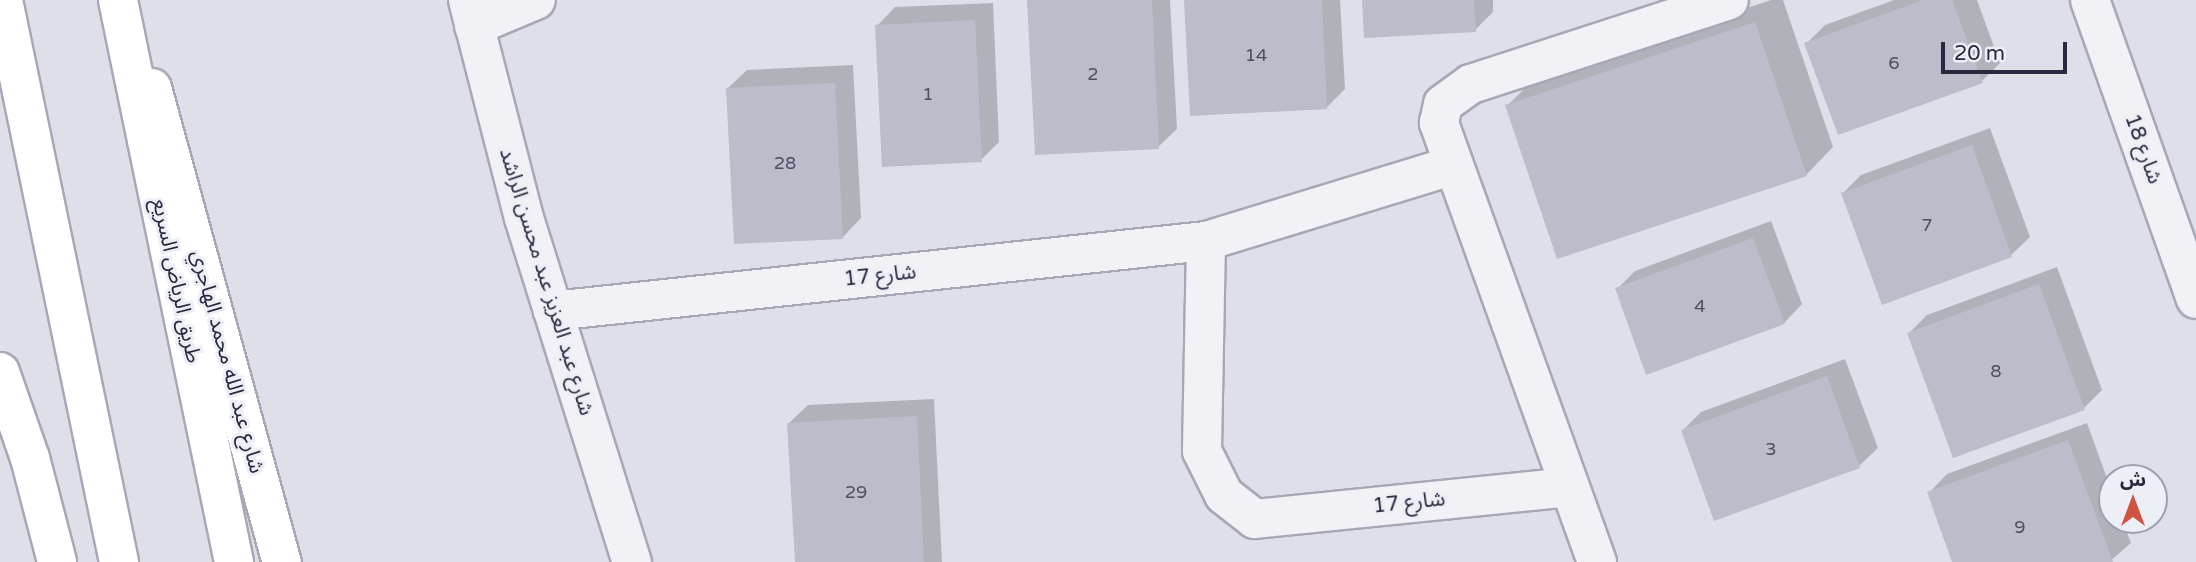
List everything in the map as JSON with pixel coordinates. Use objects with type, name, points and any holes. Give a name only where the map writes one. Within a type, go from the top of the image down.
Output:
[{"type":"main road","points":[[3,0],[119,562]]},
{"type":"main road","name":"طريق الرياض السريع","points":[[118,0],[234,562]]},
{"type":"main road","name":"شارع عبد الله محمد الهاجري","points":[[128,0],[282,562]]},
{"type":"main road","points":[[0,372],[30,458],[57,562]]},
{"type":"street","points":[[471,13],[536,0]]},
{"type":"street","points":[[1597,562],[1451,166],[1439,123],[1443,104],[1454,92],[1728,0]]},
{"type":"street","name":"شارع 18","points":[[2090,0],[2196,299]]},
{"type":"street","name":"شارع عبد العزيز عبد محسن الراشد","points":[[471,13],[553,311],[632,562]]},
{"type":"street","name":"شارع 17","points":[[553,311],[1206,241],[1451,166]]},
{"type":"street","name":"شارع 17","points":[[1206,241],[1202,451],[1224,495],[1255,519],[1568,487]]},
{"type":"building","points":[[1027,0],[1152,0],[1159,149],[1035,155]]},
{"type":"building","points":[[1184,0],[1322,0],[1327,109],[1190,116]]},
{"type":"building","points":[[1362,0],[1474,0],[1476,32],[1364,38]]},
{"type":"building","points":[[1923,0],[1952,0],[1983,83],[1838,135],[1804,43]]},
{"type":"building","points":[[975,20],[982,162],[882,167],[875,25]]},
{"type":"building","points":[[1755,22],[1807,176],[1557,259],[1505,105]]},
{"type":"building","points":[[835,83],[843,239],[734,244],[726,88]]},
{"type":"building","points":[[1972,145],[2012,257],[1882,305],[1841,193]]},
{"type":"building","points":[[1753,238],[1785,324],[1646,375],[1615,288]]},
{"type":"building","points":[[2039,284],[2085,410],[1953,458],[1907,333]]},
{"type":"building","points":[[1827,376],[1860,468],[1714,521],[1681,430]]},
{"type":"building","points":[[917,416],[924,562],[795,562],[787,423]]},
{"type":"building","points":[[2068,440],[2098,521],[2098,534],[2103,534],[2113,562],[1952,562],[1927,492]]}]
